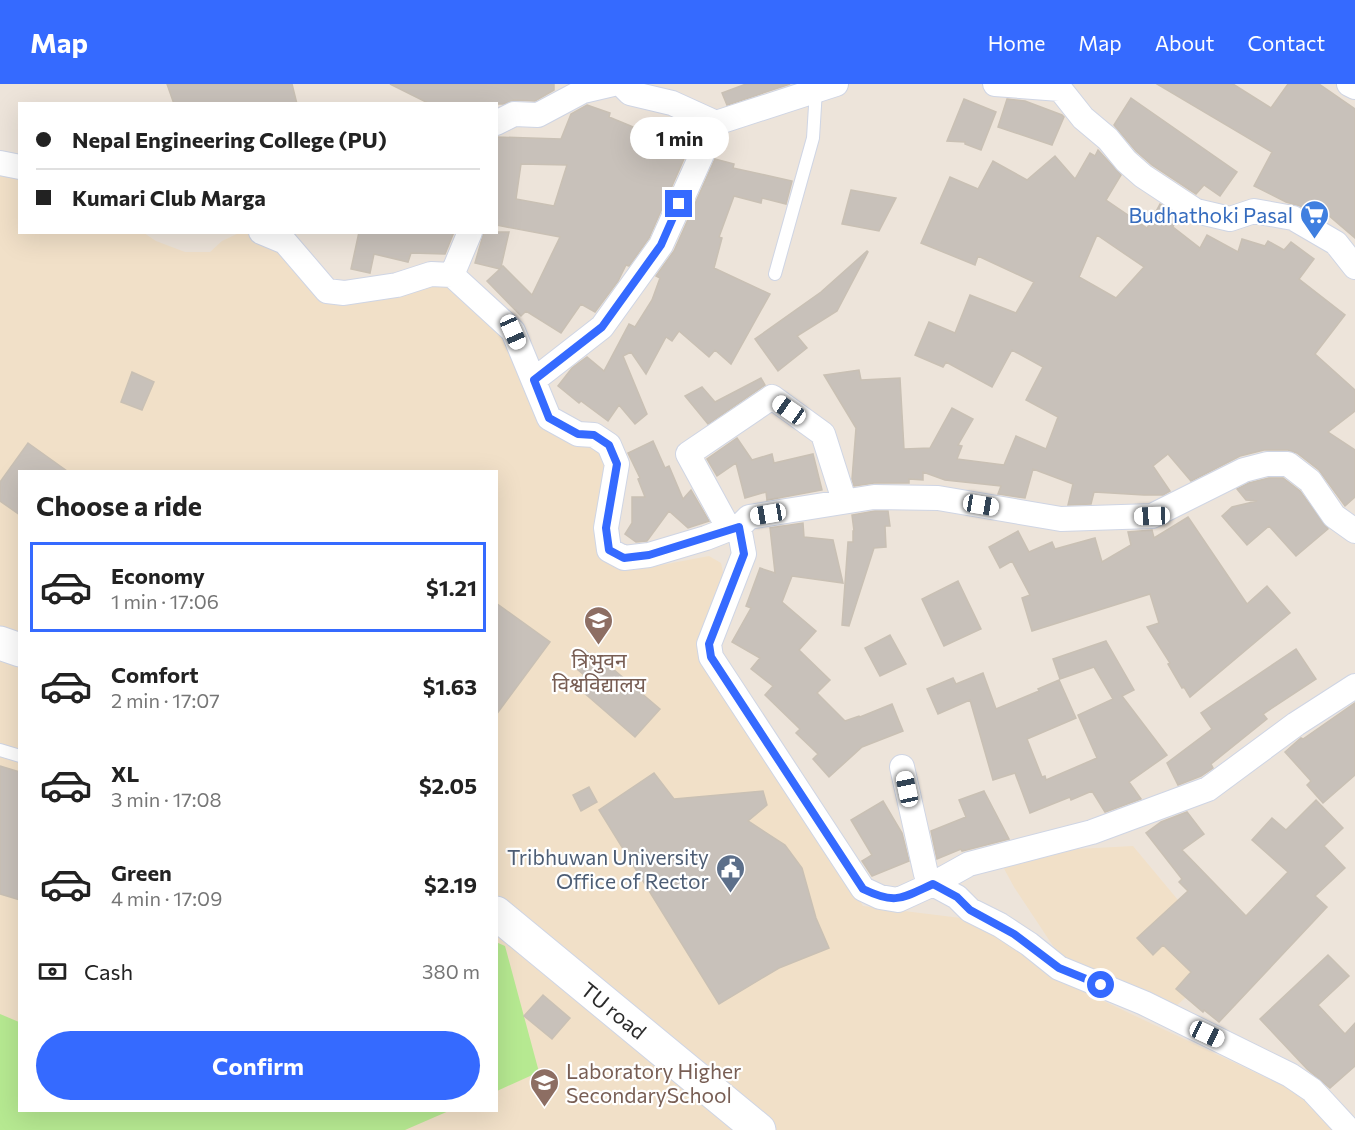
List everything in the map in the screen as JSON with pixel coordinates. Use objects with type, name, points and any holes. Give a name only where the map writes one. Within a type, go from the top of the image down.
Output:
[{"type":"street","points":[[498,122],[514,114],[538,115],[584,87],[614,84]]},
{"type":"street","points":[[621,84],[630,93],[672,103],[716,123],[826,87]]},
{"type":"street","points":[[995,84],[1060,89],[1083,118],[1108,139],[1126,161],[1143,176],[1196,211],[1230,219],[1254,211],[1293,218],[1336,243],[1355,267]]},
{"type":"street","points":[[1349,84],[1355,87]]},
{"type":"street","points":[[534,380],[602,327],[661,245],[716,123]]},
{"type":"street","points":[[0,163],[18,167]]},
{"type":"street","points":[[266,234],[285,242],[327,291],[344,293],[397,285],[431,274],[452,276],[513,332],[549,418],[578,434],[594,435],[609,445],[617,464],[606,528],[609,550],[624,558],[649,555],[706,538],[734,528],[749,517],[874,497],[938,498],[1061,519],[1152,516],[1244,470],[1267,464],[1288,464],[1310,481],[1334,516],[1355,531]]},
{"type":"street","points":[[452,276],[469,234]]},
{"type":"street","points":[[844,500],[824,434],[772,397],[688,454],[734,528],[744,554],[709,644],[711,657],[863,889],[880,897],[898,900],[969,864],[1092,832],[1208,789],[1296,724],[1355,686]]},
{"type":"street","points":[[0,642],[18,649]]},
{"type":"street","points":[[902,767],[926,874],[933,884],[957,897],[970,910],[1000,924],[1059,968],[1144,1003],[1290,1075],[1312,1090],[1349,1130]]},
{"type":"street","name":"TU road","points":[[498,915],[759,1130]]},
{"type":"lane","points":[[775,274],[826,87]]},
{"type":"lane","points":[[0,750],[18,755]]},
{"type":"shaded area","name":"त्रिभुवन विश्वविद्यालय","points":[[0,168],[18,176],[18,234],[146,234],[156,241],[185,252],[210,252],[222,241],[237,234],[260,234],[322,287],[445,282],[494,314],[548,429],[592,444],[609,462],[604,557],[613,567],[635,570],[709,556],[721,563],[724,577],[702,640],[863,906],[961,918],[982,924],[1074,987],[1307,1097],[1337,1130],[0,1130]]},
{"type":"shaded area","points":[[1133,846],[1228,960],[1175,1007],[1061,958],[1002,865],[1040,851]]},
{"type":"green space","points":[[498,943],[505,946],[539,1072],[498,1091]]},
{"type":"green space","points":[[0,1014],[18,1022],[18,1112],[446,1112],[405,1130],[0,1130]]},
{"type":"building","points":[[167,84],[292,84],[296,102],[173,102]]},
{"type":"building","points":[[390,84],[554,84],[554,90],[535,101],[514,100],[503,104],[498,104],[498,102],[426,102]]},
{"type":"building","points":[[746,84],[790,84],[727,105],[722,93]]},
{"type":"building","points":[[1157,84],[1233,84],[1271,108],[1288,84],[1319,84],[1355,109],[1355,238],[1321,209],[1318,216],[1254,186],[1272,152]]},
{"type":"building","points":[[1131,98],[1237,172],[1220,196],[1204,185],[1196,194],[1152,165],[1136,151],[1114,125]]},
{"type":"building","points":[[964,99],[996,112],[981,150],[965,142],[947,141]]},
{"type":"building","points":[[1007,99],[1025,101],[1064,117],[1052,145],[998,127]]},
{"type":"building","points":[[587,105],[610,113],[609,117],[650,134],[650,123],[679,122],[680,150],[687,152],[649,238],[629,266],[626,265],[618,281],[595,312],[581,304],[561,333],[526,311],[521,316],[487,281],[500,269],[475,263],[483,234],[509,232],[501,267],[503,266],[532,295],[560,237],[498,225],[498,137],[561,139],[571,114]],"holes":[[[521,164],[567,165],[554,206],[516,199]]]},
{"type":"building","points":[[1098,150],[1121,175],[1106,200],[1147,228],[1160,204],[1178,216],[1173,227],[1200,248],[1207,235],[1238,252],[1242,239],[1265,246],[1268,241],[1284,250],[1291,242],[1314,259],[1299,279],[1345,315],[1315,354],[1355,390],[1355,411],[1328,432],[1355,450],[1355,497],[1345,506],[1319,470],[1297,453],[1288,450],[1264,450],[1240,456],[1191,481],[1168,454],[1153,466],[1170,491],[1163,495],[1094,492],[1091,504],[1068,505],[1073,484],[1033,469],[1025,498],[998,494],[1001,486],[945,480],[923,472],[923,480],[909,479],[909,483],[874,483],[854,486],[852,479],[856,428],[824,375],[859,370],[861,380],[900,378],[904,449],[930,448],[952,408],[973,419],[958,445],[962,446],[957,459],[1004,465],[1016,436],[1046,449],[1058,417],[1026,400],[1043,367],[1012,350],[992,387],[946,362],[943,367],[915,355],[929,322],[955,333],[970,295],[1016,313],[1034,282],[978,256],[975,265],[921,243],[950,177],[978,189],[993,161],[1027,180],[1055,156],[1075,179],[1090,153],[1095,156]],"holes":[[[1097,235],[1144,267],[1116,298],[1079,277]]]},
{"type":"building","points":[[715,159],[734,164],[733,168],[792,181],[786,204],[762,198],[761,203],[734,196],[719,237],[722,238],[714,268],[770,294],[731,364],[715,350],[709,357],[679,331],[672,341],[666,337],[646,374],[631,352],[623,356],[647,414],[635,424],[619,405],[608,421],[581,401],[579,403],[558,386],[572,368],[587,357],[604,371],[629,324],[635,327],[652,300],[660,278],[656,276],[674,251]]},
{"type":"building","points":[[851,190],[896,198],[879,231],[842,224]]},
{"type":"building","points":[[359,234],[453,234],[445,254],[411,253],[408,262],[374,254],[370,273],[351,269]]},
{"type":"building","points":[[867,251],[837,311],[797,336],[807,348],[778,371],[755,339],[821,292]]},
{"type":"building","points":[[132,372],[154,382],[142,410],[121,402]]},
{"type":"building","points":[[761,378],[765,385],[708,424],[685,396],[702,387],[715,402]]},
{"type":"building","points":[[737,438],[752,460],[772,454],[774,463],[813,454],[822,490],[767,500],[766,492],[745,498],[736,463],[717,476],[707,459]]},
{"type":"building","points":[[653,441],[665,468],[669,466],[683,499],[691,490],[709,521],[688,528],[669,511],[647,541],[636,542],[625,534],[632,523],[632,497],[645,497],[638,479],[640,478],[628,453]]},
{"type":"building","points":[[28,443],[66,470],[18,470],[18,514],[0,501],[0,482]]},
{"type":"building","points":[[1269,478],[1283,478],[1300,491],[1328,529],[1296,556],[1269,526],[1247,545],[1222,516],[1232,507],[1257,501],[1246,500],[1237,489]]},
{"type":"building","points":[[888,511],[890,526],[885,526],[886,547],[874,548],[849,626],[842,625],[848,542],[853,542],[854,531],[852,515]]},
{"type":"building","points":[[1188,517],[1247,604],[1267,586],[1290,613],[1190,697],[1184,687],[1182,688],[1168,664],[1170,663],[1147,627],[1159,623],[1150,594],[1032,631],[1022,598],[1030,595],[1012,561],[1000,568],[989,547],[1018,531],[1029,552],[1052,542],[1055,549],[1095,538],[1102,562],[1131,545],[1128,532],[1152,530],[1154,538]]},
{"type":"building","points":[[803,523],[804,537],[833,540],[843,583],[792,576],[782,602],[816,631],[799,650],[830,680],[817,693],[845,721],[892,704],[903,731],[862,747],[829,777],[813,759],[818,754],[796,733],[800,729],[765,695],[773,686],[751,669],[760,658],[732,642],[751,608],[746,606],[760,568],[775,573],[770,528]]},
{"type":"building","points":[[958,581],[981,629],[944,646],[922,599]]},
{"type":"building","points":[[498,604],[550,642],[498,712]]},
{"type":"building","points":[[890,635],[906,664],[880,676],[865,648]]},
{"type":"building","points":[[1106,641],[1134,690],[1122,696],[1167,755],[1129,782],[1141,799],[1105,812],[1092,791],[1030,813],[1015,773],[993,780],[970,700],[938,714],[927,689],[953,678],[956,684],[983,673],[996,709],[1059,680],[1076,718],[1027,739],[1042,777],[1045,776],[1046,780],[1097,758],[1078,715],[1113,699],[1094,667],[1060,679],[1053,659]]},
{"type":"building","points":[[1296,649],[1316,679],[1263,714],[1267,719],[1211,764],[1213,768],[1201,776],[1178,785],[1167,763],[1212,729],[1201,713]]},
{"type":"building","points":[[585,650],[596,661],[599,657],[660,709],[635,737],[575,685],[584,675],[572,665]]},
{"type":"building","points":[[1355,703],[1355,775],[1323,803],[1307,785],[1311,781],[1285,752],[1301,738],[1303,739]]},
{"type":"building","points":[[0,766],[18,771],[18,899],[0,894]]},
{"type":"building","name":"Tribhuwan University Office of Rector","points":[[654,773],[674,799],[763,791],[767,805],[748,821],[785,845],[802,868],[816,918],[829,948],[779,968],[719,1004],[599,810]]},
{"type":"building","points":[[589,787],[597,802],[581,811],[573,795]]},
{"type":"building","points":[[984,791],[1009,839],[962,851],[961,849],[937,859],[931,831],[966,817],[959,800]]},
{"type":"building","points":[[1316,800],[1343,828],[1324,846],[1345,868],[1315,896],[1327,907],[1219,1022],[1204,1010],[1203,1012],[1176,989],[1191,972],[1163,945],[1153,955],[1137,938],[1188,891],[1179,882],[1182,879],[1146,833],[1161,822],[1187,812],[1204,834],[1182,850],[1246,916],[1288,872],[1252,840],[1272,818],[1286,830]]},
{"type":"building","points":[[883,801],[902,833],[909,861],[872,876],[862,861],[872,855],[851,820]]},
{"type":"building","points":[[1328,955],[1349,976],[1318,1005],[1345,1034],[1355,1023],[1355,1066],[1330,1088],[1307,1069],[1260,1019]]},
{"type":"building","points":[[543,995],[570,1018],[552,1039],[524,1016]]},
{"type":"place","name":"Budhathoki Pasal","points":[[1314,240]]},
{"type":"place","name":"त्रिभुवन विश्वविद्यालय","points":[[599,646]]},
{"type":"place","name":"Tribhuwan University Office of Rector","points":[[730,894]]},
{"type":"place","name":"Laboratory Higher SecondarySchool","points":[[545,1108]]},
{"type":"route","points":[[679,204],[661,245],[602,327],[534,380],[549,418],[578,434],[594,435],[609,445],[617,464],[606,528],[609,550],[624,558],[649,555],[739,527],[744,554],[709,644],[711,657],[863,889],[880,897],[898,900],[933,884],[957,897],[970,910],[1000,924],[1059,968],[1101,985]]}]
